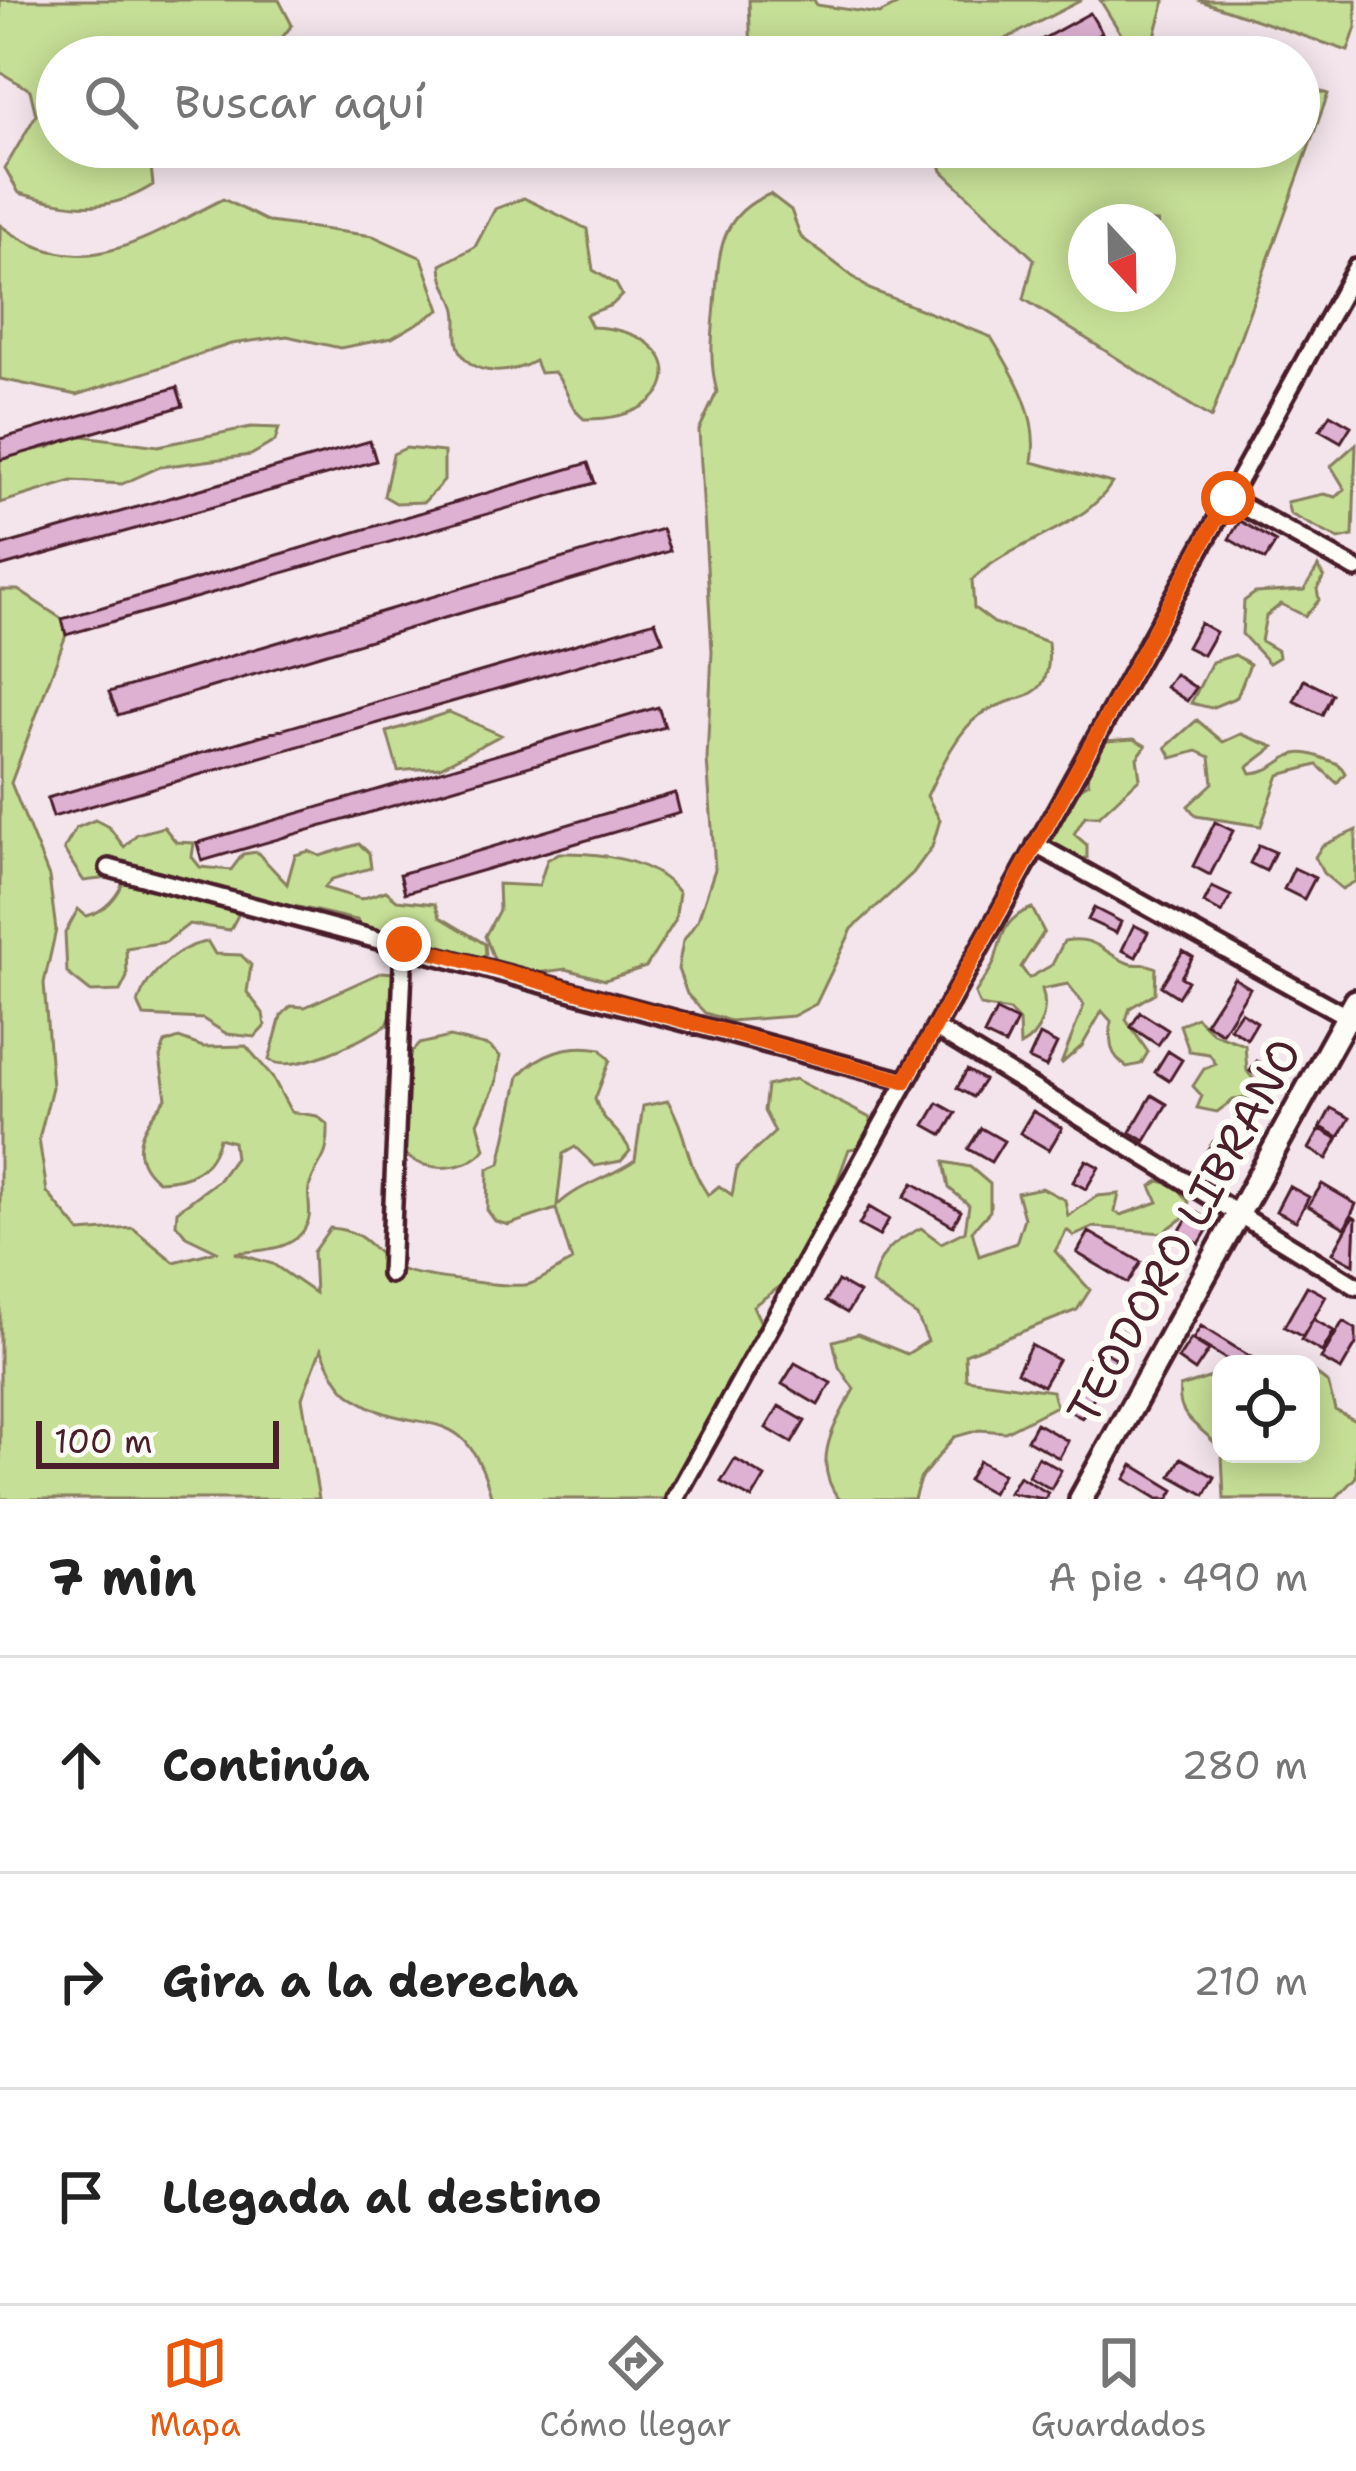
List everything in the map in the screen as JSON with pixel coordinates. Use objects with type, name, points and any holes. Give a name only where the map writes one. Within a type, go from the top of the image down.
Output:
[{"type":"main road","name":"TEODORO LIBRANO","points":[[1081,1499],[1353,1013]]},
{"type":"street","points":[[675,1499],[1356,268]]},
{"type":"street","points":[[1228,498],[1356,569]]},
{"type":"street","points":[[1036,845],[1353,1013]]},
{"type":"street","points":[[109,868],[905,1081]]},
{"type":"street","points":[[389,1274],[404,944]]},
{"type":"street","points":[[935,1028],[1356,1286]]},
{"type":"green space","points":[[0,0],[279,0],[292,25],[283,36],[36,36],[36,115],[30,90],[0,72]]},
{"type":"green space","points":[[749,0],[814,0],[817,5],[879,14],[907,0],[1082,0],[1011,36],[750,36]]},
{"type":"green space","points":[[1100,0],[1165,0],[1155,36],[1118,36],[1121,34]]},
{"type":"green space","points":[[1198,0],[1356,0],[1356,27],[1348,51],[1320,41],[1320,36],[1304,36]]},
{"type":"green space","points":[[1320,92],[1328,94],[1320,116]]},
{"type":"green space","points":[[36,115],[36,168],[151,168],[153,185],[119,201],[71,205],[19,193],[5,168]]},
{"type":"green space","points":[[941,168],[1301,168],[1211,418],[1024,299],[1034,259]]},
{"type":"green space","points":[[770,194],[791,210],[801,237],[869,289],[991,337],[1029,413],[1032,462],[1112,483],[1084,512],[988,566],[972,580],[974,608],[994,623],[1048,642],[1048,663],[1045,678],[1031,694],[980,715],[956,741],[927,796],[940,820],[932,847],[913,873],[852,929],[816,1004],[793,1016],[730,1021],[705,1013],[687,994],[678,969],[683,941],[698,920],[715,869],[707,760],[712,651],[699,430],[717,392],[712,338],[724,239],[740,213]]},
{"type":"green space","points":[[524,198],[587,229],[593,270],[616,284],[622,295],[612,305],[586,315],[592,327],[625,332],[648,343],[661,358],[665,375],[659,392],[643,406],[618,416],[584,419],[554,372],[540,373],[535,361],[493,371],[473,365],[459,348],[456,310],[441,265],[475,247],[495,209]]},
{"type":"green space","points":[[223,199],[269,222],[373,236],[422,258],[440,310],[392,338],[340,348],[287,336],[231,344],[77,395],[0,379],[0,225],[58,253],[85,254],[139,241]]},
{"type":"green space","points":[[251,427],[279,428],[275,441],[251,455],[160,467],[122,484],[72,481],[0,503],[0,456],[50,447],[76,435],[158,446]]},
{"type":"green space","points":[[1356,444],[1353,536],[1339,539],[1290,514],[1287,502],[1324,494],[1336,497],[1345,489],[1331,466]]},
{"type":"green space","points":[[406,448],[444,452],[444,481],[424,502],[396,503],[384,496],[393,454]]},
{"type":"green space","points":[[1318,567],[1324,577],[1317,589],[1319,600],[1305,616],[1281,604],[1266,616],[1261,641],[1278,651],[1279,657],[1269,663],[1242,634],[1244,601],[1255,593],[1304,590]]},
{"type":"green space","points":[[0,590],[18,590],[62,619],[66,635],[11,783],[49,877],[56,930],[44,983],[52,1087],[39,1139],[47,1192],[80,1232],[133,1228],[174,1262],[217,1251],[186,1236],[176,1224],[177,1211],[219,1180],[235,1158],[233,1142],[219,1138],[211,1158],[198,1171],[158,1181],[147,1171],[139,1150],[145,1129],[166,1098],[160,1057],[165,1043],[179,1038],[203,1047],[246,1046],[272,1076],[291,1112],[317,1116],[328,1125],[325,1154],[309,1188],[305,1229],[279,1247],[235,1253],[273,1264],[315,1293],[313,1252],[330,1228],[354,1233],[400,1269],[443,1278],[530,1284],[572,1261],[556,1209],[508,1225],[495,1221],[487,1210],[488,1169],[500,1164],[519,1076],[556,1051],[601,1049],[610,1060],[595,1099],[630,1151],[621,1161],[595,1166],[575,1147],[563,1154],[557,1206],[635,1160],[643,1106],[668,1101],[708,1195],[719,1186],[732,1195],[737,1167],[775,1132],[764,1111],[767,1086],[795,1079],[870,1118],[870,1146],[849,1149],[822,1223],[792,1278],[753,1306],[761,1323],[734,1380],[686,1458],[672,1499],[492,1499],[481,1465],[453,1431],[397,1417],[352,1396],[321,1349],[302,1398],[319,1499],[0,1499]]},
{"type":"green space","points":[[1235,655],[1250,664],[1237,697],[1211,708],[1191,703],[1212,662]]},
{"type":"green space","points":[[449,712],[501,735],[440,767],[398,771],[387,732]]},
{"type":"green space","points":[[1197,720],[1223,742],[1241,734],[1274,747],[1248,767],[1251,773],[1299,753],[1335,763],[1345,773],[1337,783],[1317,765],[1279,775],[1261,826],[1196,816],[1188,806],[1213,783],[1210,757],[1197,751],[1172,758],[1166,747]]},
{"type":"green space","points":[[1134,739],[1146,746],[1137,758],[1140,778],[1099,816],[1085,816],[1074,834],[1087,845],[1087,858],[1070,861],[1045,838],[1058,812],[1070,808],[1070,794],[1089,783],[1086,770],[1106,741]]},
{"type":"green space","points":[[95,820],[109,827],[124,847],[137,834],[164,827],[176,842],[194,843],[192,857],[200,867],[231,870],[243,854],[257,852],[287,884],[295,855],[309,851],[320,856],[359,844],[369,853],[371,868],[332,879],[324,888],[361,899],[386,891],[397,900],[435,904],[440,917],[485,944],[486,954],[480,959],[410,961],[384,951],[357,920],[258,904],[243,906],[230,930],[189,924],[166,942],[126,948],[127,977],[120,991],[91,992],[67,973],[65,933],[78,909],[86,916],[111,902],[125,876],[84,881],[65,851],[76,828]]},
{"type":"green space","points":[[1356,830],[1356,881],[1342,889],[1323,873],[1315,857],[1322,846]]},
{"type":"green space","points":[[559,853],[608,856],[641,865],[679,893],[675,921],[646,967],[605,980],[566,969],[537,973],[496,964],[485,936],[499,910],[498,884],[539,886],[547,860]]},
{"type":"green space","points":[[1032,908],[1044,932],[1021,967],[1029,978],[1052,965],[1064,941],[1075,940],[1092,942],[1128,963],[1156,968],[1155,993],[1130,1008],[1126,1020],[1148,1052],[1141,1064],[1127,1067],[1116,1057],[1111,1021],[1102,1011],[1082,1046],[1061,1064],[1084,1005],[1068,984],[1042,989],[1042,1022],[1020,1046],[1019,1021],[1009,1011],[980,1006],[975,994],[1006,929],[1015,917]]},
{"type":"green space","points":[[208,942],[215,954],[241,955],[251,965],[247,992],[263,1013],[265,1026],[255,1037],[227,1034],[203,1019],[144,1016],[138,1003],[156,972],[175,955]]},
{"type":"green space","points":[[382,972],[394,973],[398,999],[387,1025],[309,1060],[280,1064],[269,1060],[281,1016],[291,1006],[305,1007]]},
{"type":"green space","points":[[1196,1017],[1213,1033],[1245,1045],[1247,1071],[1258,1085],[1252,1097],[1233,1100],[1217,1112],[1197,1108],[1202,1096],[1193,1086],[1204,1069],[1216,1064],[1209,1054],[1189,1051],[1180,1025]]},
{"type":"green space","points":[[450,1037],[489,1046],[500,1056],[496,1084],[478,1123],[485,1149],[458,1166],[435,1167],[413,1160],[401,1149],[386,1110],[387,1079],[419,1044]]},
{"type":"green space","points":[[944,1162],[970,1167],[990,1184],[990,1211],[972,1231],[979,1256],[1016,1243],[1024,1218],[1017,1193],[1042,1188],[1065,1200],[1068,1216],[1097,1196],[1119,1194],[1115,1212],[1121,1215],[1158,1202],[1151,1186],[1159,1181],[1176,1185],[1189,1202],[1184,1217],[1162,1233],[1094,1227],[1074,1236],[1067,1230],[1055,1251],[1090,1290],[1077,1310],[965,1354],[966,1379],[1052,1391],[1056,1406],[1005,1432],[979,1430],[954,1437],[920,1479],[914,1499],[839,1499],[826,1471],[826,1457],[833,1429],[854,1389],[839,1367],[833,1341],[858,1334],[907,1354],[928,1341],[917,1316],[872,1284],[883,1256],[911,1233],[921,1228],[941,1243],[965,1231],[969,1205],[949,1188]]},
{"type":"green space","points":[[1212,1377],[1212,1440],[1182,1409],[1180,1387]]},
{"type":"green space","points":[[1320,1377],[1328,1383],[1335,1410],[1356,1421],[1356,1477],[1335,1499],[1224,1499],[1222,1463],[1320,1463]]},
{"type":"building","points":[[1090,13],[1102,33],[1096,36],[1048,36]]},
{"type":"building","points":[[177,387],[183,406],[0,460],[0,439]]},
{"type":"building","points":[[1330,414],[1351,426],[1341,442],[1320,430]]},
{"type":"building","points":[[370,441],[376,461],[0,567],[0,546]]},
{"type":"building","points":[[588,463],[595,483],[66,635],[62,619]]},
{"type":"building","points":[[1240,521],[1276,542],[1265,560],[1229,539]]},
{"type":"building","points":[[662,529],[670,551],[118,715],[109,692]]},
{"type":"building","points":[[655,621],[663,641],[53,817],[47,798]]},
{"type":"building","points":[[1200,623],[1216,632],[1203,655],[1187,647]]},
{"type":"building","points":[[1175,674],[1196,688],[1187,701],[1166,687]]},
{"type":"building","points":[[1304,680],[1332,694],[1322,715],[1294,701]]},
{"type":"building","points":[[658,707],[665,727],[202,861],[197,843]]},
{"type":"building","points":[[675,793],[680,813],[405,893],[400,874]]},
{"type":"building","points":[[1215,822],[1233,831],[1210,875],[1193,866]]},
{"type":"building","points":[[1259,845],[1275,852],[1266,871],[1250,863]]},
{"type":"building","points":[[1294,868],[1315,878],[1304,899],[1284,889]]},
{"type":"building","points":[[1212,887],[1231,896],[1222,913],[1204,903]]},
{"type":"building","points":[[1094,908],[1121,922],[1116,933],[1088,920]]},
{"type":"building","points":[[1134,925],[1148,932],[1136,957],[1122,950]]},
{"type":"building","points":[[1183,951],[1193,957],[1181,977],[1188,981],[1178,997],[1161,986]]},
{"type":"building","points":[[1234,978],[1250,988],[1222,1033],[1205,1023]]},
{"type":"building","points":[[996,1011],[1017,1021],[1005,1045],[984,1035]]},
{"type":"building","points":[[1140,1012],[1168,1030],[1158,1045],[1131,1027]]},
{"type":"building","points":[[1241,1012],[1257,1022],[1247,1039],[1230,1028]]},
{"type":"building","points":[[1040,1035],[1057,1044],[1046,1067],[1029,1059]]},
{"type":"building","points":[[1168,1051],[1182,1060],[1169,1081],[1155,1072]]},
{"type":"building","points":[[1257,1061],[1284,1079],[1278,1089],[1250,1071]]},
{"type":"building","points":[[967,1070],[984,1080],[973,1097],[957,1088]]},
{"type":"building","points":[[1152,1095],[1167,1104],[1145,1141],[1130,1132]]},
{"type":"building","points":[[938,1103],[956,1113],[943,1135],[925,1125]]},
{"type":"building","points":[[1331,1108],[1350,1118],[1339,1137],[1321,1127]]},
{"type":"building","points":[[1033,1111],[1062,1128],[1049,1150],[1020,1133]]},
{"type":"building","points":[[981,1128],[1004,1141],[991,1162],[968,1149]]},
{"type":"building","points":[[1320,1129],[1338,1139],[1327,1159],[1309,1149]]},
{"type":"building","points":[[1213,1142],[1230,1154],[1217,1173],[1200,1160]]},
{"type":"building","points":[[1086,1160],[1099,1167],[1086,1189],[1073,1182]]},
{"type":"building","points":[[913,1183],[961,1211],[953,1226],[904,1197]]},
{"type":"building","points":[[1322,1184],[1356,1204],[1345,1228],[1308,1206]]},
{"type":"building","points":[[1289,1186],[1309,1197],[1296,1221],[1276,1211]]},
{"type":"building","points":[[869,1207],[889,1219],[879,1236],[859,1225]]},
{"type":"building","points":[[1192,1210],[1212,1222],[1199,1244],[1179,1232]]},
{"type":"building","points":[[1353,1217],[1356,1219],[1354,1264],[1333,1253]]},
{"type":"building","points":[[1089,1232],[1141,1262],[1128,1283],[1077,1253]]},
{"type":"building","points":[[1161,1251],[1182,1264],[1172,1280],[1151,1267]]},
{"type":"building","points":[[1155,1270],[1167,1277],[1152,1302],[1140,1295]]},
{"type":"building","points":[[838,1281],[859,1293],[847,1313],[826,1301]]},
{"type":"building","points":[[1307,1286],[1326,1296],[1303,1337],[1284,1327]]},
{"type":"building","points":[[1313,1319],[1334,1331],[1322,1352],[1301,1340]]},
{"type":"building","points":[[1343,1321],[1356,1329],[1356,1344],[1341,1370],[1321,1359]]},
{"type":"building","points":[[1111,1325],[1132,1337],[1122,1355],[1101,1343]]},
{"type":"building","points":[[1201,1326],[1248,1355],[1219,1355],[1193,1339]]},
{"type":"building","points":[[1191,1339],[1209,1350],[1195,1371],[1178,1359]]},
{"type":"building","points":[[1031,1345],[1058,1360],[1043,1386],[1017,1372]]},
{"type":"building","points":[[1095,1347],[1116,1358],[1082,1418],[1062,1407]]},
{"type":"building","points":[[795,1363],[831,1383],[818,1405],[782,1384]]},
{"type":"building","points":[[779,1406],[805,1421],[792,1443],[766,1428]]},
{"type":"building","points":[[1036,1423],[1068,1441],[1059,1458],[1027,1440]]},
{"type":"building","points":[[1038,1457],[1061,1470],[1051,1489],[1028,1476]]},
{"type":"building","points":[[1181,1458],[1215,1477],[1205,1495],[1171,1476]]},
{"type":"building","points":[[735,1459],[765,1477],[752,1499],[721,1482]]},
{"type":"building","points":[[979,1461],[1003,1474],[992,1493],[968,1480]]},
{"type":"building","points":[[1133,1465],[1174,1490],[1169,1499],[1158,1499],[1125,1479]]},
{"type":"building","points":[[1019,1476],[1048,1493],[1045,1499],[1009,1493]]},
{"type":"route","points":[[404,944],[905,1081],[1228,498]]}]
